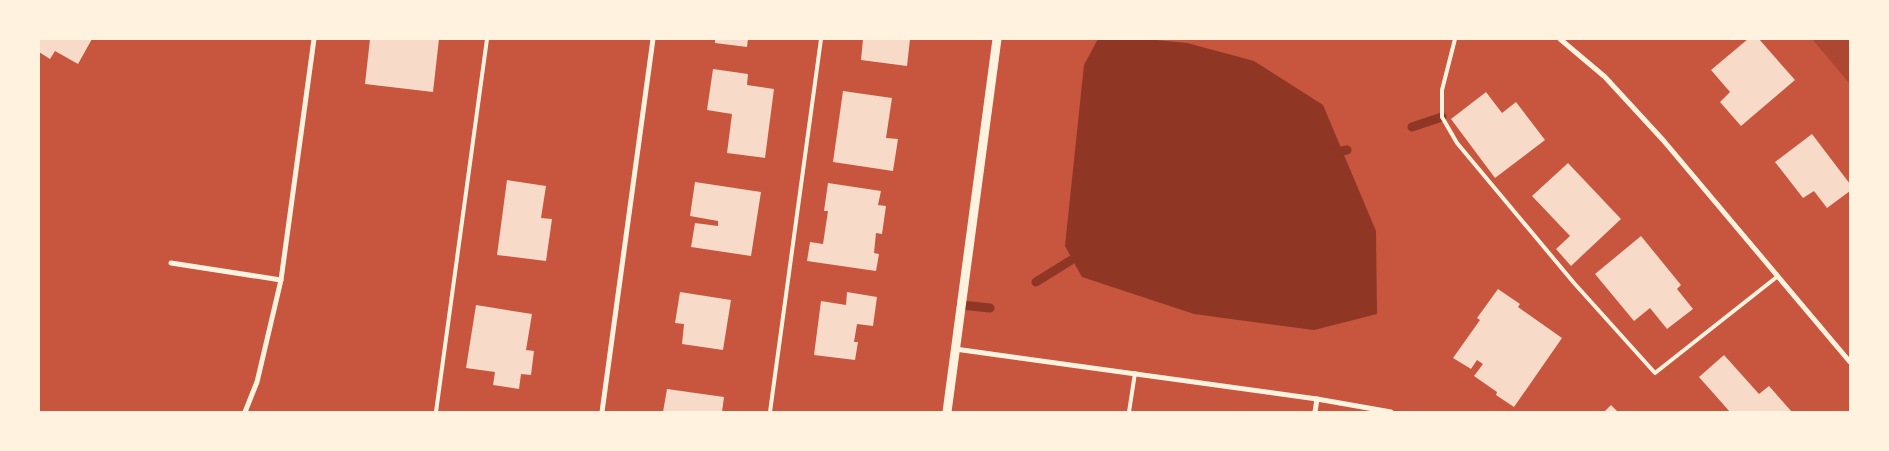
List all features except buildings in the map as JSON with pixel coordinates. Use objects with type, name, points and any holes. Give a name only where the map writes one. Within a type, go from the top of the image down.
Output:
[{"type":"street","points":[[245,412],[256,382],[281,280],[314,39]]},
{"type":"street","points":[[602,412],[653,39]]},
{"type":"street","points":[[947,412],[997,39]]},
{"type":"street","points":[[1560,39],[1605,77],[1663,140],[1850,362]]},
{"type":"street","points":[[172,263],[281,280]]},
{"type":"street","points":[[955,349],[1316,398],[1391,412]]},
{"type":"street","points":[[1315,412],[1316,398]]},
{"type":"lane","points":[[436,412],[487,39]]},
{"type":"lane","points":[[770,412],[822,39]]},
{"type":"lane","points":[[1455,39],[1442,90],[1442,117],[1457,143],[1574,283],[1655,374],[1778,276]]},
{"type":"lane","points":[[1129,412],[1135,373]]},
{"type":"shaded area","points":[[1098,39],[1145,39],[1187,43],[1254,61],[1323,105],[1376,231],[1377,314],[1314,330],[1194,314],[1082,277],[1065,246],[1084,65]]},
{"type":"shaded area","points":[[1812,39],[1850,39],[1850,84]]},
{"type":"waterway","points":[[1412,127],[1442,117]]},
{"type":"waterway","points":[[1332,153],[1347,150]]},
{"type":"waterway","points":[[1036,282],[1081,254]]},
{"type":"waterway","points":[[961,305],[990,308]]}]
